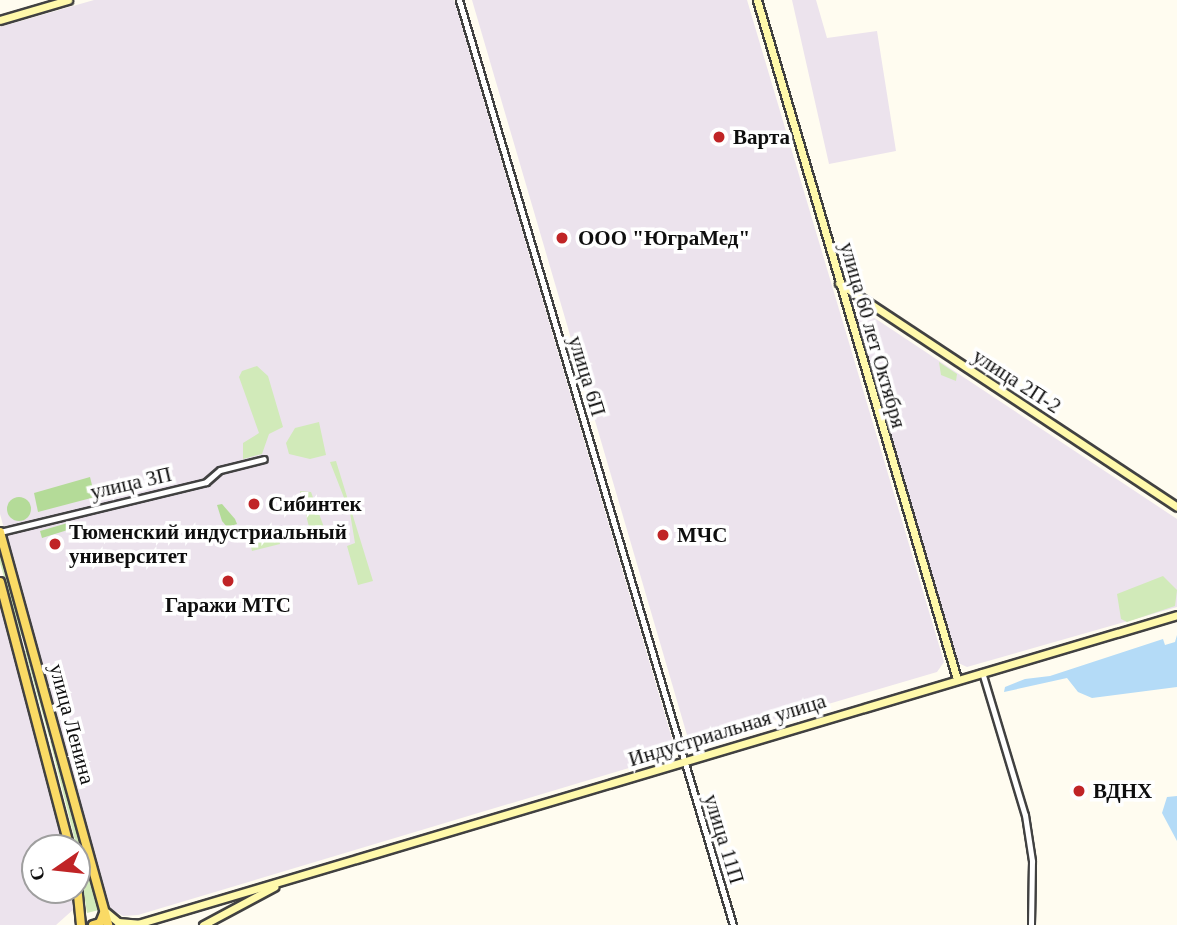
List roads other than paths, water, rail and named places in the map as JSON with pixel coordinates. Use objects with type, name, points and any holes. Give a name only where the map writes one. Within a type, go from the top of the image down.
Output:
[{"type":"main road","points":[[0,20],[68,0]]},
{"type":"main road","name":"улица 60 лет Октября","points":[[757,0],[957,679]]},
{"type":"main road","name":"улица 2П-2","points":[[839,282],[1177,507]]},
{"type":"main road","name":"улица Ленина","points":[[0,532],[108,925]]},
{"type":"main road","name":"улица Ленина","points":[[0,582],[66,834]]},
{"type":"main road","name":"Индустриальная улица","points":[[137,924],[1177,615]]},
{"type":"main road","points":[[18,645],[31,642]]},
{"type":"main road","name":"Индустриальная улица","points":[[203,925],[287,880]]},
{"type":"main road","points":[[82,921],[93,925],[102,920],[104,911],[118,922],[137,924]]},
{"type":"street","name":"улица 6П","points":[[459,0],[684,761]]},
{"type":"street","name":"улица 3П","points":[[0,532],[206,482],[220,470],[264,459]]},
{"type":"street","points":[[982,672],[1025,816],[1031,861],[1031,925]]},
{"type":"street","name":"улица 11П","points":[[684,761],[733,925]]},
{"type":"water","points":[[1177,635],[1177,687],[1092,698],[1078,692],[1067,678],[1004,692],[1005,687],[1025,679],[1050,676],[1163,639],[1165,645],[1175,642]]},
{"type":"water","points":[[1177,796],[1177,841],[1162,813],[1167,797]]},
{"type":"place","name":"Варта","points":[[719,137]]},
{"type":"place","name":"ООО \"ЮграМед\"","points":[[562,238]]},
{"type":"place","name":"Сибинтек","points":[[254,504]]},
{"type":"place","name":"МЧС","points":[[663,535]]},
{"type":"place","name":"Тюменский индустриальный университет","points":[[55,544]]},
{"type":"place","name":"Гаражи МТС","points":[[228,581]]},
{"type":"place","name":"ВДНХ","points":[[1079,791]]}]
